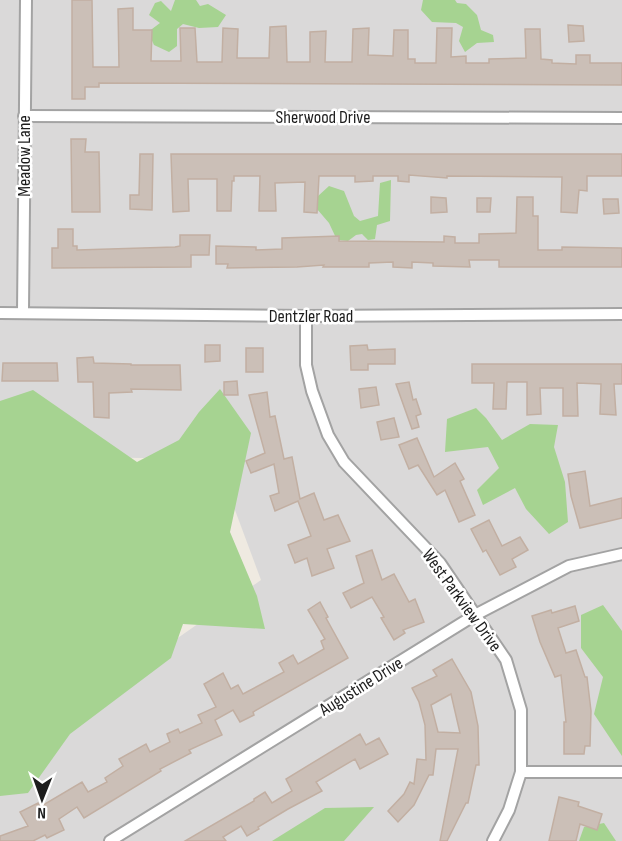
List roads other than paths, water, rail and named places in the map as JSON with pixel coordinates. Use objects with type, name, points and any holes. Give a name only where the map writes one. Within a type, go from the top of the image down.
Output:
[{"type":"street","name":"Meadow Lane","points":[[23,312],[26,0]]},
{"type":"street","name":"Sherwood Drive","points":[[24,116],[622,118]]},
{"type":"street","name":"Dentzler Road","points":[[0,313],[306,316],[622,314]]},
{"type":"street","name":"West Parkview Drive","points":[[306,316],[306,365],[312,391],[328,435],[344,462],[440,563],[506,660],[521,710],[521,772],[509,810],[493,841]]},
{"type":"street","name":"Augustine Drive","points":[[110,841],[475,615],[569,566],[622,554]]},
{"type":"street","points":[[521,772],[622,772]]}]
